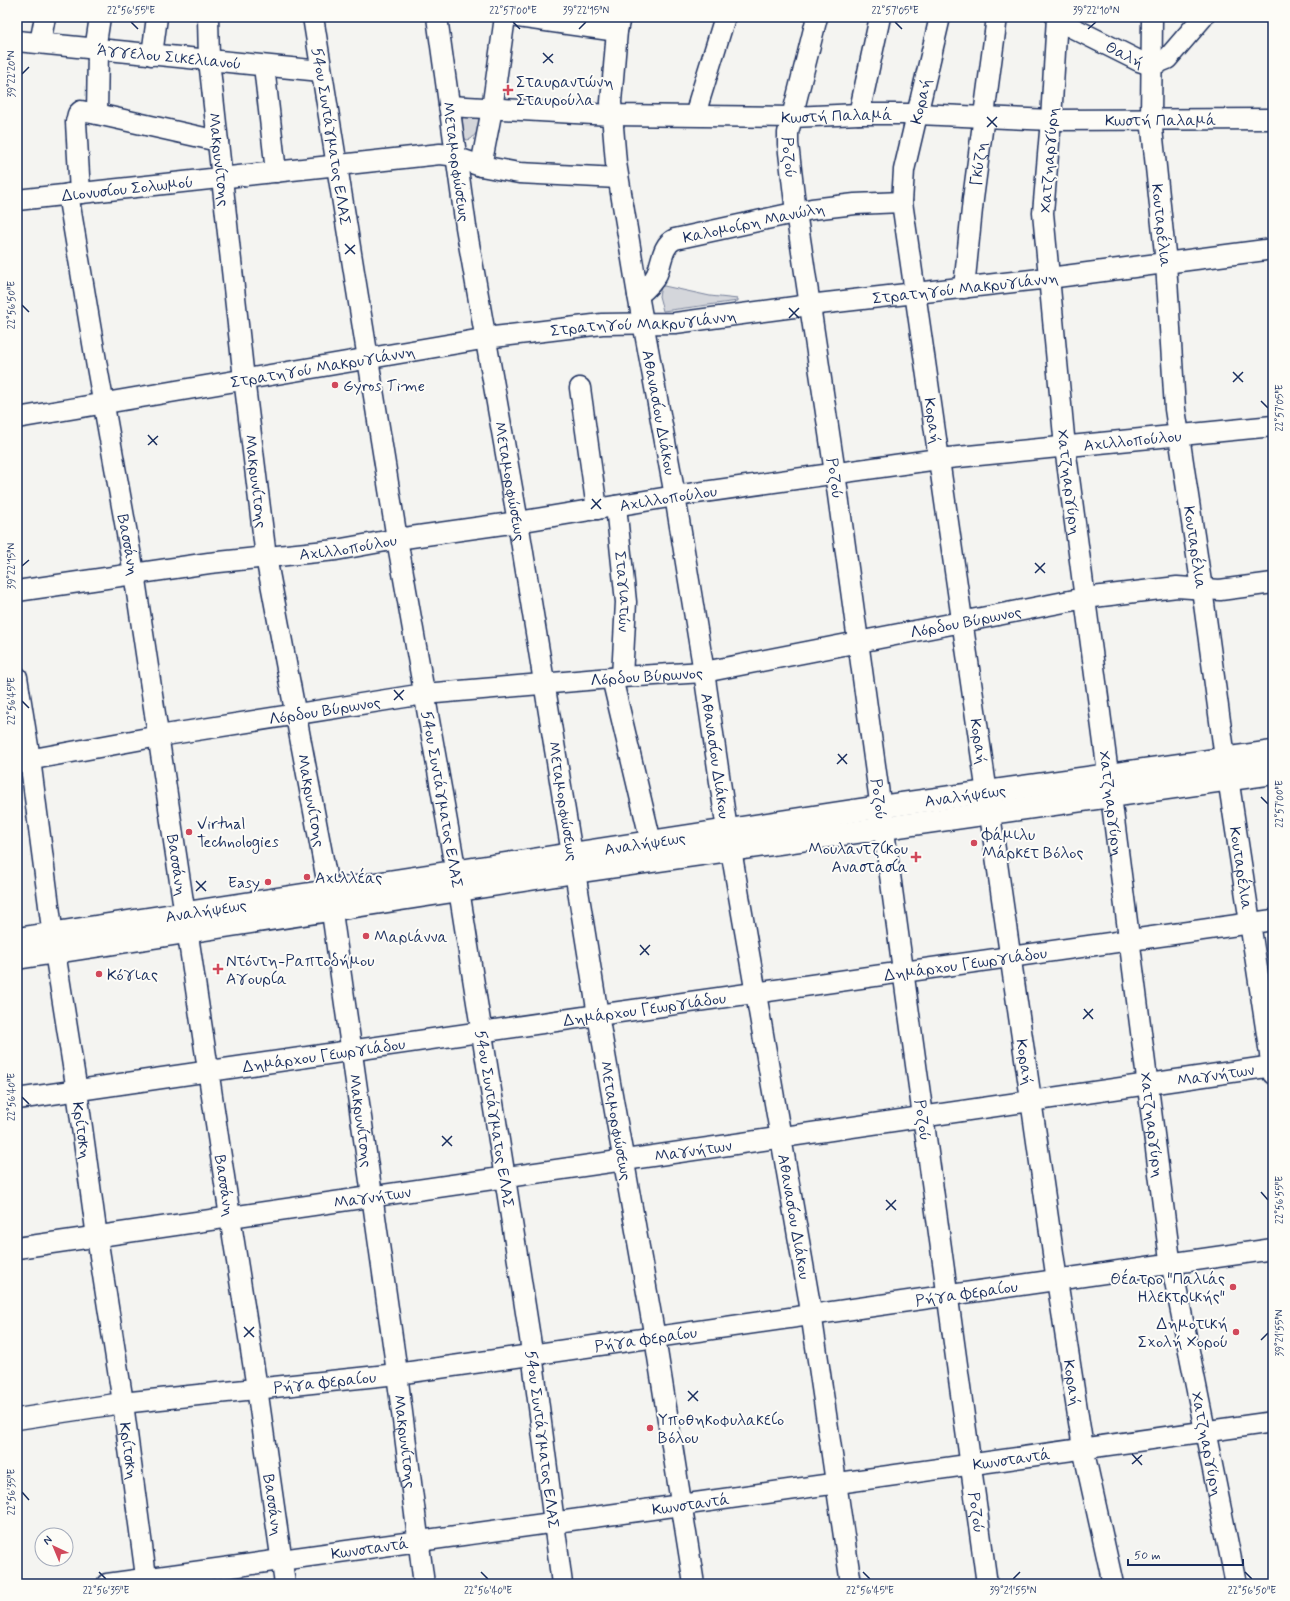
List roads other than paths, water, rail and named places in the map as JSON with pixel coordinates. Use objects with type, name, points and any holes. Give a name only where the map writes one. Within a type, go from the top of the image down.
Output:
[{"type":"main road","name":"Αναλήψεως","points":[[574,863],[651,842],[729,840],[882,829],[1109,775],[1273,752]]},
{"type":"main road","name":"Αναλήψεως","points":[[17,958],[54,943],[729,840],[879,807],[1112,796],[1273,773]]},
{"type":"main road","name":"Αναλήψεως","points":[[17,939],[54,943]]},
{"type":"street","points":[[40,43],[45,17]]},
{"type":"street","points":[[100,17],[96,50],[97,114],[218,141]]},
{"type":"street","points":[[152,55],[157,17]]},
{"type":"street","name":"Μακρυνίτσης","points":[[208,17],[209,60],[244,380],[266,557],[330,900],[397,1374],[424,1584]]},
{"type":"street","name":"54ου Συντάγματος ΕΛΑΣ","points":[[313,17],[396,539],[457,881],[482,1032],[532,1355],[562,1584]]},
{"type":"street","name":"Μεταμορφώσεως","points":[[437,17],[466,227],[518,522],[598,1015],[655,1338],[694,1584]]},
{"type":"street","points":[[481,166],[492,110],[505,17]]},
{"type":"street","points":[[518,17],[619,24]]},
{"type":"street","points":[[696,115],[699,100],[725,17]]},
{"type":"street","name":"Ροζού","points":[[817,17],[788,133],[788,144],[809,305],[835,473],[882,829],[987,1584]]},
{"type":"street","points":[[859,114],[880,17]]},
{"type":"street","name":"Κοραή","points":[[940,17],[904,170],[902,202],[1057,1279],[1083,1448],[1113,1584]]},
{"type":"street","name":"Γκύζη","points":[[964,288],[983,117],[997,17]]},
{"type":"street","name":"Κουταρέλια","points":[[1152,17],[1151,119],[1166,263],[1175,409],[1228,780],[1273,1069]]},
{"type":"street","name":"Θαλή","points":[[1057,19],[1134,58],[1151,64],[1162,62],[1167,59],[1203,17]]},
{"type":"street","name":"Χατζηαργύρη","points":[[1057,19],[1051,120],[1043,214],[1065,447],[1112,796],[1171,1263],[1236,1584]]},
{"type":"street","name":"Αθανασίου Διάκου","points":[[619,24],[611,115],[618,178],[675,496],[704,672],[729,840],[812,1314],[835,1483],[851,1584]]},
{"type":"street","name":"Άγγελου Σικελιανού","points":[[17,41],[321,71]]},
{"type":"street","points":[[264,66],[276,172]]},
{"type":"street","name":"Κωστή Παλαμά","points":[[449,106],[492,110],[611,115],[792,117],[859,114],[918,114],[1051,120],[1273,118]]},
{"type":"street","name":"Βασσάνη","points":[[97,114],[81,111],[78,114],[76,122],[74,193],[104,404],[134,573],[159,736],[285,1584]]},
{"type":"street","name":"Διονυσίου Σολωμού","points":[[17,200],[440,154],[456,157],[481,166],[518,173],[618,178]]},
{"type":"street","name":"Καλομοίρη Μανώλη","points":[[638,295],[655,278],[667,245],[672,240],[796,212],[834,206],[902,202]]},
{"type":"street","name":"Στρατηγού Μακρυγιάννη","points":[[17,418],[485,338],[602,324],[675,323],[809,305],[1049,278],[1273,249]]},
{"type":"street","name":"Σταγιατών","points":[[580,388],[607,507],[626,602],[617,677],[651,842]]},
{"type":"street","name":"Αχιλλοπούλου","points":[[17,591],[134,573],[336,550],[396,539],[518,522],[675,496],[938,459],[1273,426]]},
{"type":"street","name":"Λόρδου Βύρωνος","points":[[23,760],[159,736],[424,694],[617,677],[704,672],[857,641],[1085,598],[1177,587],[1202,590],[1220,590],[1273,583]]},
{"type":"street","name":"Κρίτσκη","points":[[17,677],[23,760],[77,1091],[147,1581]]},
{"type":"street","name":"Δημάρχου Γεωργιάδου","points":[[17,1099],[755,992],[1273,920]]},
{"type":"street","name":"Μαγνήτων","points":[[17,1248],[1032,1100],[1273,1069]]},
{"type":"street","name":"Ρήγα Φεραίου","points":[[17,1418],[122,1403],[397,1374],[1273,1249]]},
{"type":"street","name":"Κωνσταντά","points":[[107,1584],[147,1581],[282,1560],[1273,1422]]},
{"type":"place","name":"Σταυραντώνη Σταυρούλα","points":[[508,90]]},
{"type":"place","name":"Gyros Time","points":[[335,385]]},
{"type":"place","name":"Virtual Technologies","points":[[189,832]]},
{"type":"place","name":"Φάμιλυ Μάρκετ Βόλος","points":[[974,843]]},
{"type":"place","name":"Μουλαντζίκου Αναστασία","points":[[916,857]]},
{"type":"place","name":"Αχιλλέας","points":[[307,877]]},
{"type":"place","name":"Easy","points":[[268,882]]},
{"type":"place","name":"Μαριάννα","points":[[366,936]]},
{"type":"place","name":"Ντόντη-Ραπτοδήμου Αγουρία","points":[[218,969]]},
{"type":"place","name":"Κόγιας","points":[[99,974]]},
{"type":"place","name":"Θέατρο \"Παλιάς Ηλεκτρικής\"","points":[[1233,1287]]},
{"type":"place","name":"Δημοτική Σχολή Χορού","points":[[1236,1332]]},
{"type":"place","name":"Υποθηκοφυλακείο Βόλου","points":[[650,1428]]}]
